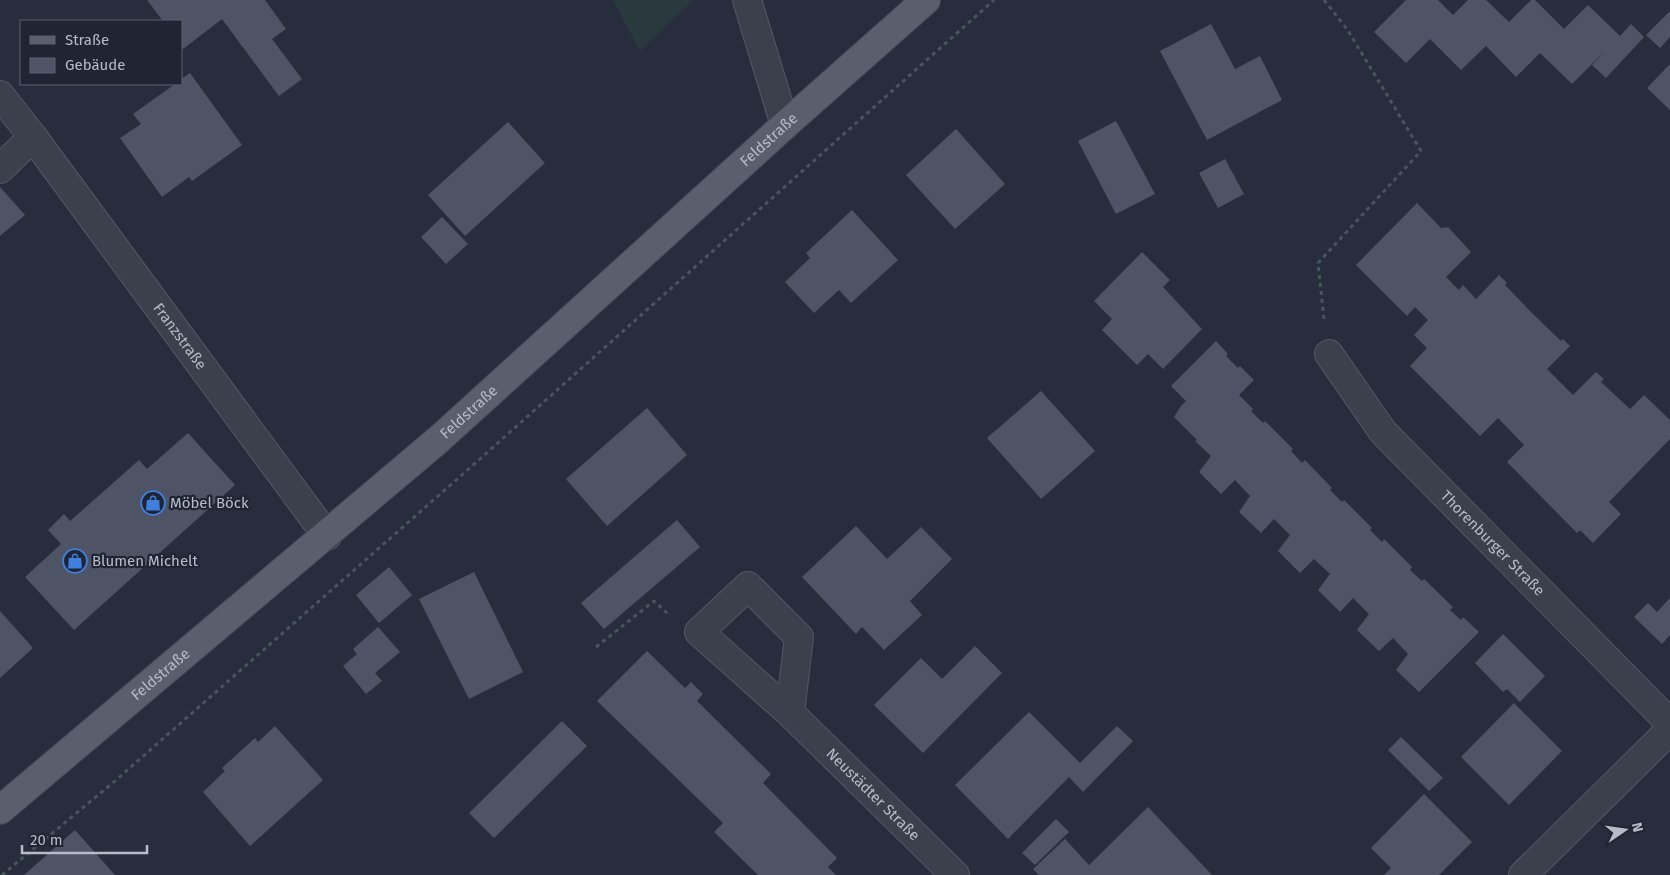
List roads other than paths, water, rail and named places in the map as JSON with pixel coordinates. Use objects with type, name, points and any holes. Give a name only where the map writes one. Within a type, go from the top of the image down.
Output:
[{"type":"main road","name":"Feldstraße","points":[[0,810],[327,536],[438,440],[926,0]]},
{"type":"street","points":[[747,0],[786,125]]},
{"type":"street","name":"Franzstraße","points":[[0,95],[327,536]]},
{"type":"street","points":[[0,169],[33,137]]},
{"type":"street","name":"Thorenburger Straße","points":[[1329,354],[1383,432],[1670,723]]},
{"type":"street","name":"Neustädter Straße","points":[[790,713],[798,637],[748,586],[699,632],[790,713],[956,875]]},
{"type":"street","points":[[1523,875],[1670,730]]},
{"type":"place","name":"Möbel Böck","points":[[153,503]]},
{"type":"place","name":"Blumen Michelt","points":[[75,561]]}]
